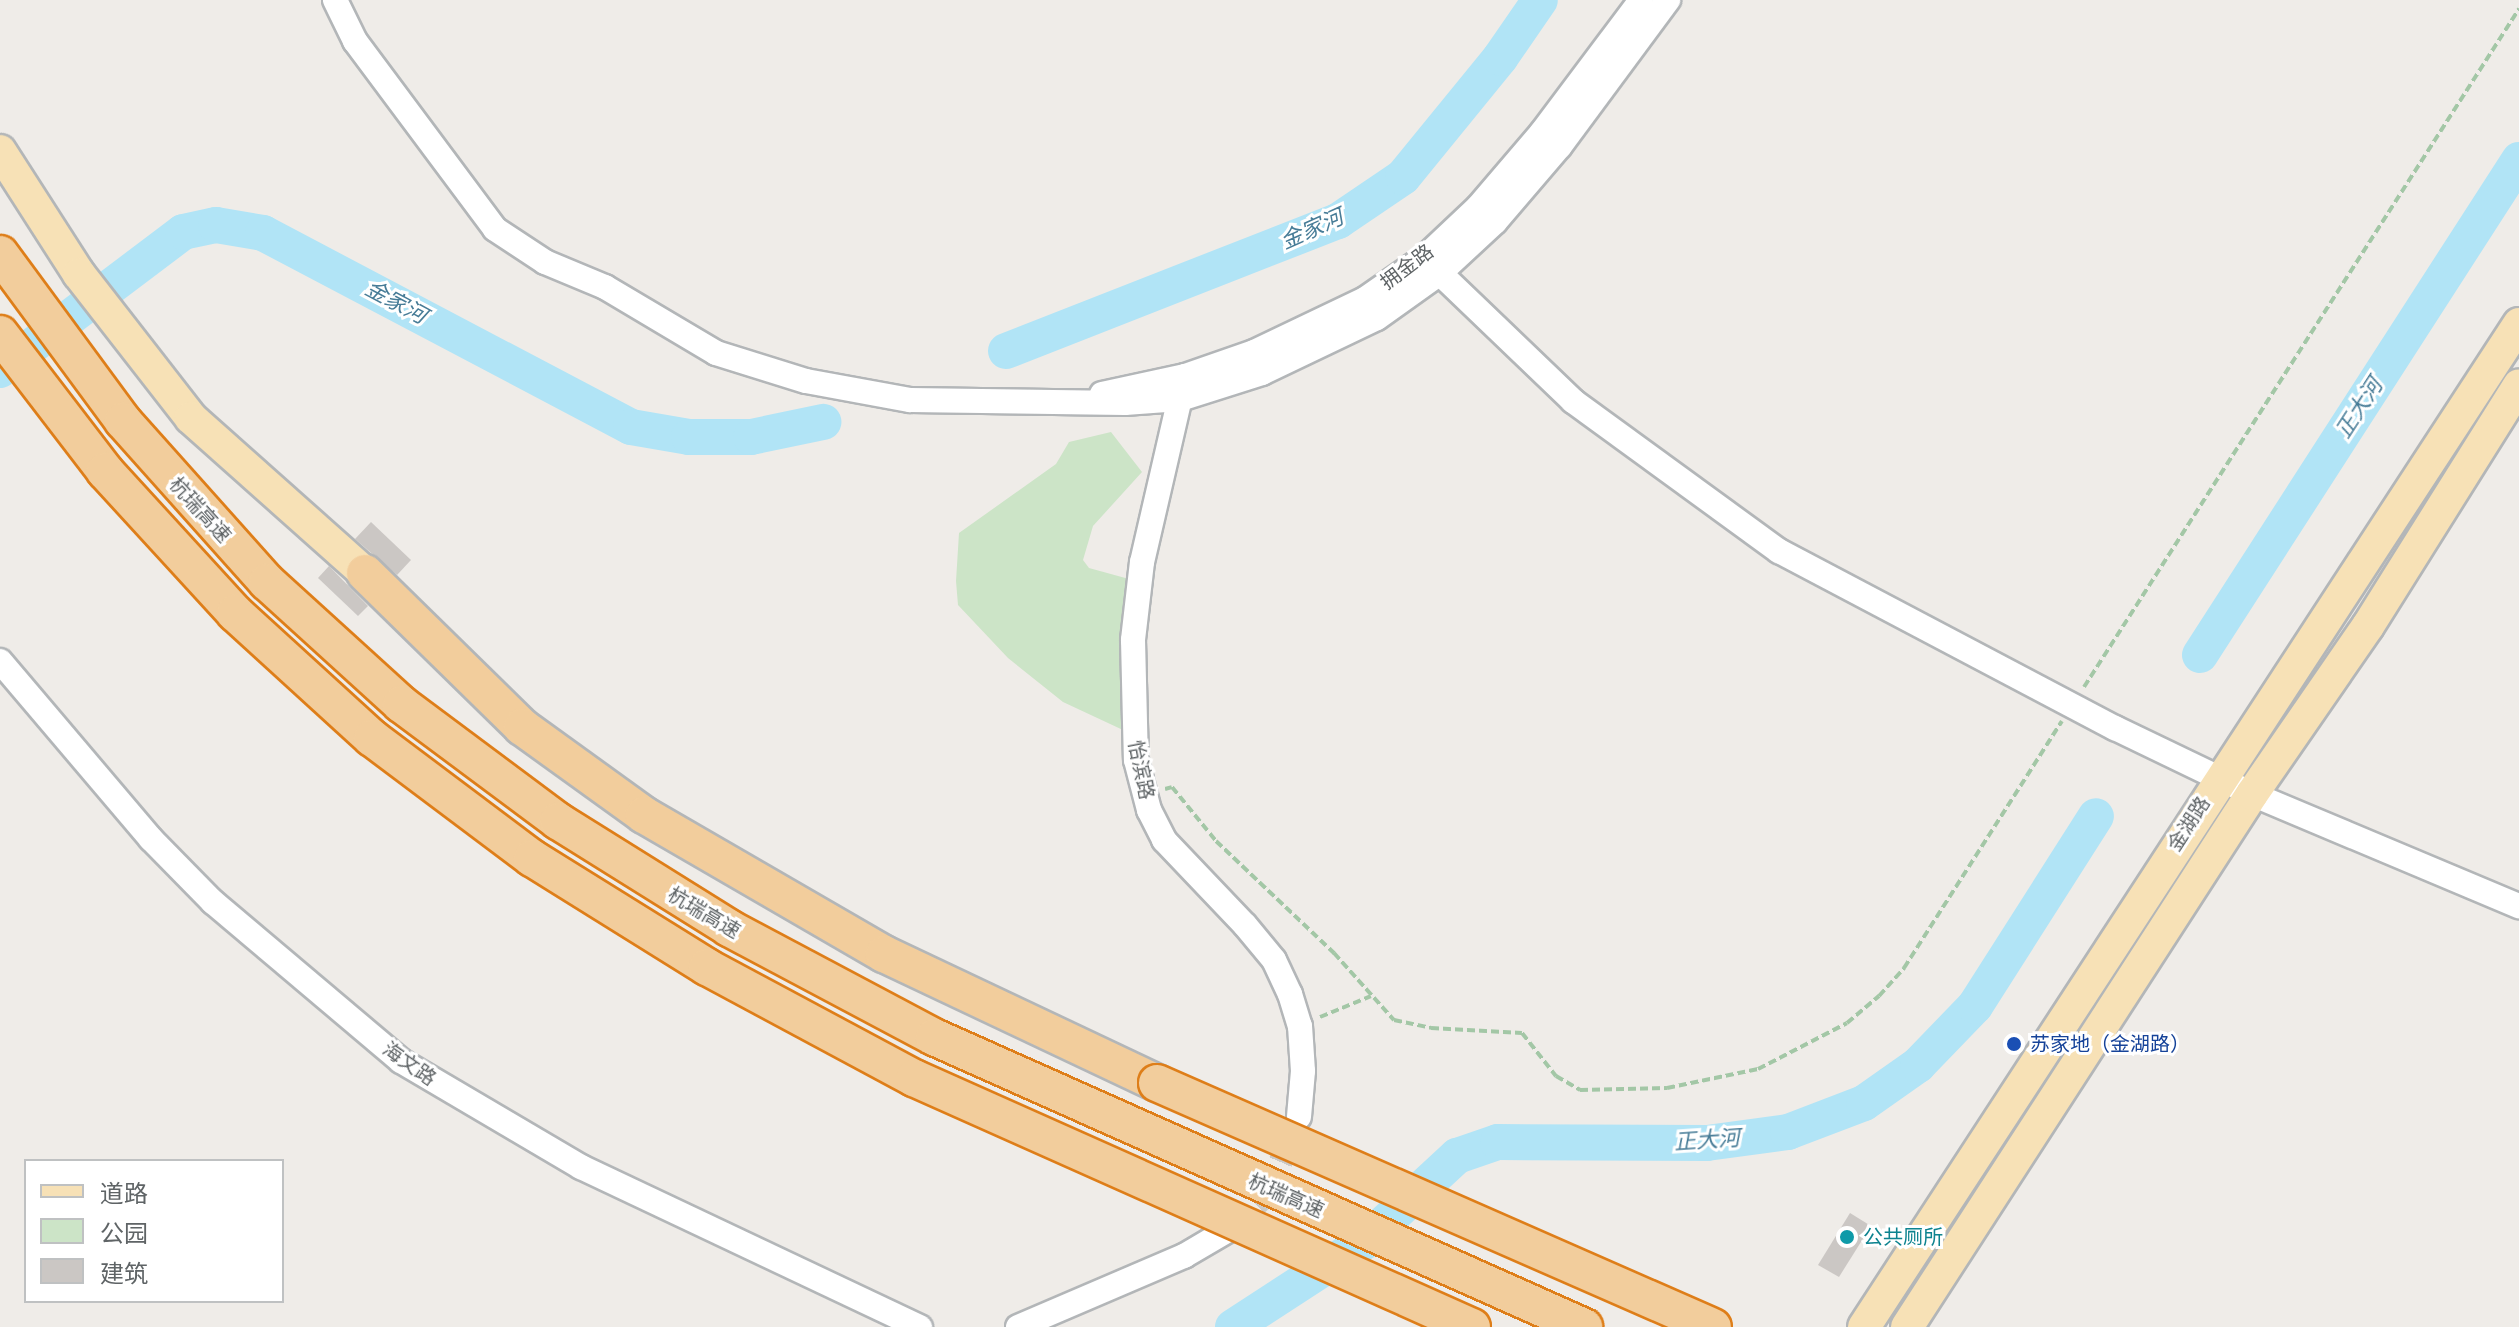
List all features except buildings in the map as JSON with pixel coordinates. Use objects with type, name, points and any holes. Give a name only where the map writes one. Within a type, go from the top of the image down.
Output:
[{"type":"highway","name":"杭瑞高速","points":[[0,254],[123,421],[267,582],[401,704],[558,821],[729,928],[922,1031],[1584,1327]]},
{"type":"highway","points":[[0,334],[141,513],[264,642],[382,747],[532,858],[707,967],[914,1078],[1472,1327]]},
{"type":"highway","points":[[365,573],[522,727],[644,815],[884,954],[1157,1083],[1713,1327]]},
{"type":"main road","points":[[0,151],[79,274],[191,418],[365,573]]},
{"type":"main road","name":"金湖路","points":[[1864,1327],[2220,776],[2338,607],[2519,324]]},
{"type":"main road","name":"金湖路","points":[[1907,1327],[2252,794],[2368,626],[2519,385]]},
{"type":"street","points":[[335,0],[355,41],[495,229],[545,262],[605,287],[716,353],[806,381],[910,400],[1080,400],[1183,388]]},
{"type":"street","name":"拥金路","points":[[1183,388],[1432,265],[1542,132],[1641,0]]},
{"type":"street","points":[[1668,0],[1560,146],[1495,222],[1432,265],[1573,401],[1779,551],[2072,706],[2252,794],[2519,906]]},
{"type":"street","name":"怡滨路","points":[[1183,388],[1142,562],[1133,640],[1136,760],[1145,794],[1164,840],[1186,868],[1274,960],[1300,1026],[1299,1117]]},
{"type":"street","name":"海文路","points":[[0,661],[151,839],[213,902],[401,1061],[581,1167],[920,1327]]},
{"type":"street","points":[[1018,1327],[1184,1256],[1230,1229]]},
{"type":"path","points":[[1145,794],[1172,787],[1216,841],[1334,953],[1394,1020],[1431,1028],[1522,1033],[1556,1076],[1580,1090],[1667,1088],[1758,1069],[1847,1023],[1904,968],[2519,9]]},
{"type":"path","points":[[1300,1026],[1371,996]]},
{"type":"green space","points":[[1111,432],[1142,472],[1093,526],[1083,560],[1089,568],[1129,579],[1122,627],[1123,730],[1063,702],[1008,658],[958,605],[956,581],[959,533],[1056,464],[1069,442]]},
{"type":"waterway","name":"金家河","points":[[1006,351],[1338,221],[1403,177],[1500,58],[1540,0]]},
{"type":"waterway","name":"正大河","points":[[2200,655],[2519,160]]},
{"type":"waterway","name":"金家河","points":[[0,370],[183,232],[216,225],[263,233],[631,427],[689,437],[751,437],[823,422]]},
{"type":"waterway","name":"正大河","points":[[1233,1327],[1364,1242],[1457,1156],[1498,1142],[1707,1143],[1788,1132],[1864,1103],[1918,1065],[1975,1006],[2096,816]]},
{"type":"tunnel","points":[[1230,1229],[1266,1195],[1295,1129]]},
{"type":"place","name":"苏家地（金湖路）","points":[[2014,1044]]},
{"type":"place","name":"公共厕所","points":[[1847,1237]]}]
